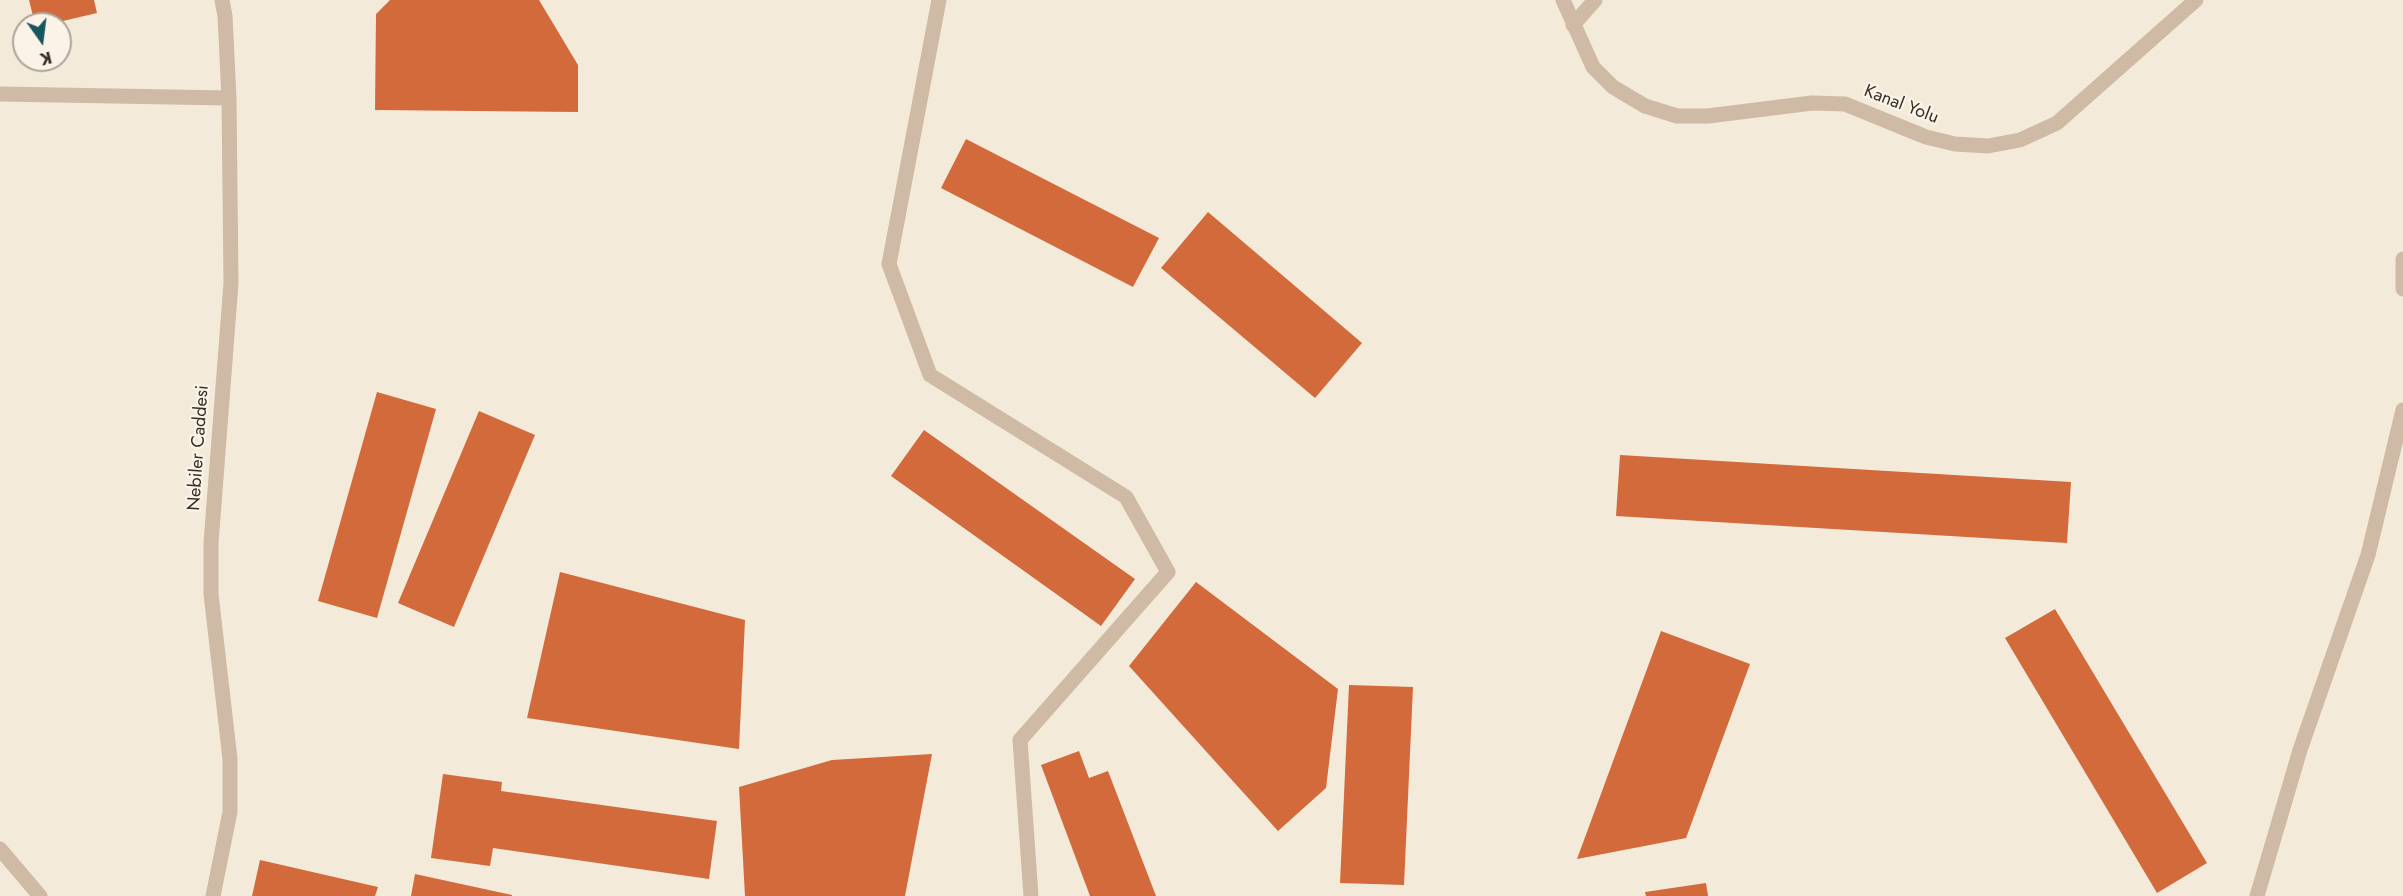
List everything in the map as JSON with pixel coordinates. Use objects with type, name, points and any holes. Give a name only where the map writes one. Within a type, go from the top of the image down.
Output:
[{"type":"street","name":"Nebiler Caddesi","points":[[213,896],[230,812],[230,759],[211,594],[211,543],[231,283],[229,98],[225,16],[222,0]]},
{"type":"street","points":[[939,0],[889,264],[930,375],[1126,497],[1168,572],[1020,740],[1031,896]]},
{"type":"street","name":"Kanal Yolu","points":[[1563,0],[1593,67],[1613,87],[1645,106],[1677,116],[1708,116],[1812,103],[1845,104],[1926,137],[1955,144],[1988,146],[2020,140],[2058,123],[2196,0]]},
{"type":"street","points":[[1573,25],[1595,0]]},
{"type":"street","points":[[0,94],[229,98]]},
{"type":"street","points":[[2403,259],[2403,289]]},
{"type":"street","points":[[2257,896],[2300,750],[2368,555],[2403,410]]},
{"type":"street","points":[[0,849],[40,896]]},
{"type":"building","points":[[29,0],[94,0],[97,13],[72,19],[72,12],[32,12]]},
{"type":"building","points":[[390,0],[539,0],[578,65],[578,112],[375,110],[376,14]]},
{"type":"building","points":[[966,139],[1159,238],[1133,287],[941,188]]},
{"type":"building","points":[[1208,212],[1362,343],[1315,398],[1161,268]]},
{"type":"building","points":[[377,392],[436,409],[377,618],[318,601]]},
{"type":"building","points":[[479,411],[535,435],[454,627],[398,603]]},
{"type":"building","points":[[924,430],[1135,579],[1101,626],[891,476]]},
{"type":"building","points":[[1620,455],[2071,482],[2067,543],[1616,516]]},
{"type":"building","points":[[560,572],[745,620],[739,749],[527,718]]},
{"type":"building","points":[[1196,582],[1338,689],[1326,788],[1278,831],[1129,666]]},
{"type":"building","points":[[2055,609],[2207,863],[2157,893],[2005,638]]},
{"type":"building","points":[[1661,631],[1750,664],[1686,838],[1577,859]]},
{"type":"building","points":[[1349,685],[1413,687],[1404,885],[1340,883]]},
{"type":"building","points":[[1079,751],[1089,778],[1108,771],[1156,896],[1090,896],[1041,765]]},
{"type":"building","points":[[932,754],[905,896],[745,896],[739,787],[832,760]]},
{"type":"building","points":[[443,774],[502,782],[501,791],[717,821],[709,879],[493,848],[490,866],[431,858]]},
{"type":"building","points":[[260,860],[378,887],[375,896],[252,896]]},
{"type":"building","points":[[415,874],[512,895],[512,896],[411,896]]},
{"type":"building","points":[[1706,883],[1708,896],[1646,896],[1645,892]]}]
